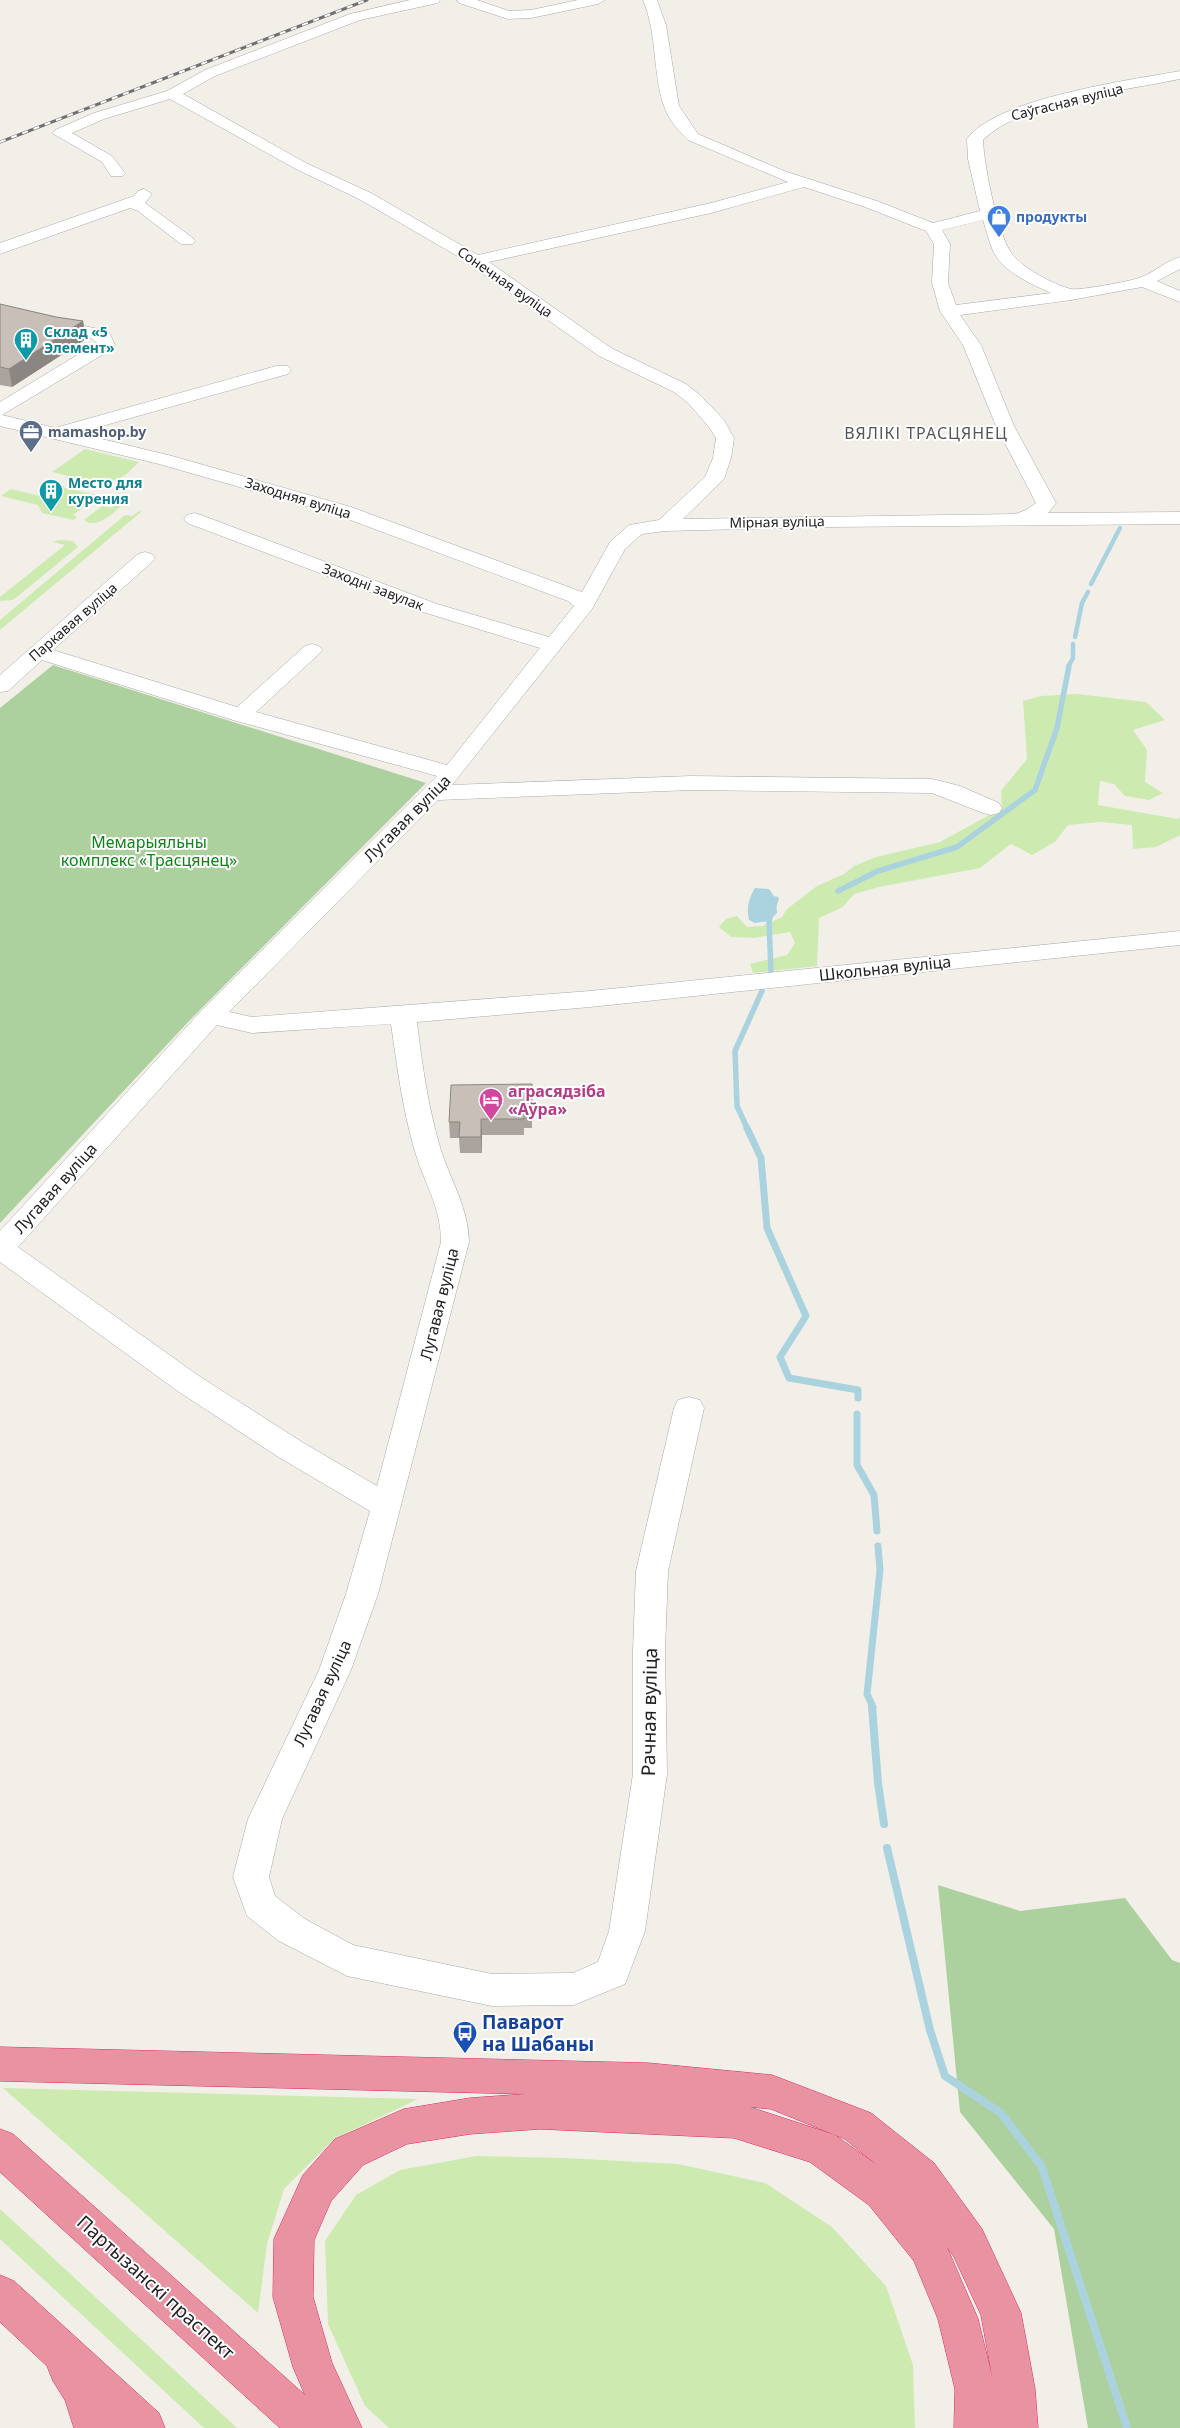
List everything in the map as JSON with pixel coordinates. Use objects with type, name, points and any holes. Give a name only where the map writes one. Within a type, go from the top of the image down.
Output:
[{"type":"highway","points":[[0,2064],[648,2080],[772,2092],[858,2126],[920,2176],[926,2183],[968,2243],[1001,2313],[1015,2389],[1017,2428]]},
{"type":"highway","points":[[341,2428],[312,2367],[293,2297],[294,2238],[316,2188],[349,2152],[404,2127],[470,2116],[540,2111],[734,2120],[821,2148],[883,2192],[928,2248],[958,2318],[976,2389],[975,2428]]},
{"type":"highway","name":"Партызанскі праспект","points":[[0,2147],[311,2428]]},
{"type":"highway","points":[[0,2295],[54,2347],[144,2428]]},
{"type":"highway","points":[[54,2347],[81,2389],[95,2428]]},
{"type":"street","points":[[117,173],[107,160],[60,133],[99,116],[172,94],[210,74],[315,32],[383,9],[433,0]]},
{"type":"street","points":[[464,0],[502,14],[518,15],[598,0]]},
{"type":"street","points":[[650,0],[658,20],[670,103],[686,130],[693,137],[802,183],[871,204],[932,228],[989,214]]},
{"type":"street","name":"Саўгасная вуліца","points":[[1071,295],[1034,279],[1012,263],[1002,252],[989,214],[976,158],[974,139],[981,130],[1012,114],[1027,109],[1180,74]]},
{"type":"street","name":"Сонечная вуліца","points":[[172,94],[301,166],[365,196],[478,260],[604,352],[680,388],[694,399],[717,424],[725,438],[724,453],[718,471],[707,487],[665,525]]},
{"type":"street","points":[[478,260],[710,208],[802,183]]},
{"type":"street","points":[[0,249],[137,198],[144,208],[187,241]]},
{"type":"street","points":[[932,228],[942,244],[940,283],[948,311],[972,345],[1005,426],[1049,511]]},
{"type":"street","points":[[948,311],[1071,295],[1144,282],[1180,262]]},
{"type":"street","points":[[1144,282],[1180,296]]},
{"type":"street","points":[[0,313],[97,334],[104,338],[106,345],[0,410]]},
{"type":"street","points":[[55,433],[282,370]]},
{"type":"street","name":"Заходняя вуліца","points":[[0,420],[243,481],[344,511],[566,593],[580,599],[586,605]]},
{"type":"street","name":"Мірная вуліца","points":[[586,605],[622,539],[636,529],[665,525],[828,521],[1010,520],[1049,511],[1180,518]]},
{"type":"street","name":"Заходні завулак","points":[[194,519],[430,608],[554,646]]},
{"type":"street","name":"Паркавая вуліца","points":[[0,686],[145,558]]},
{"type":"street","name":"Лугавая вуліца","points":[[388,1506],[291,1450],[190,1384],[0,1248],[211,1016],[452,773],[586,605]]},
{"type":"street","points":[[241,715],[312,650]]},
{"type":"street","points":[[38,652],[241,715],[452,773]]},
{"type":"street","points":[[432,794],[691,783],[932,786],[952,791],[991,808]]},
{"type":"street","name":"Школьная вуліца","points":[[403,1015],[590,999],[1180,938]]},
{"type":"street","points":[[211,1016],[252,1025],[403,1015]]},
{"type":"street","name":"Лугавая вуліца","points":[[251,1877],[264,1819],[335,1670],[349,1635],[388,1506],[455,1242],[456,1229],[452,1208],[428,1152],[417,1112],[403,1015]]},
{"type":"street","name":"Рачная вуліца","points":[[251,1877],[260,1905],[292,1930],[347,1960],[492,1990],[574,1989],[612,1974],[627,1932],[650,1774],[649,1650],[652,1571],[689,1408]]},
{"type":"green space","points":[[85,449],[139,462],[129,472],[114,480],[87,480],[52,472]]},
{"type":"green space","points":[[62,487],[126,502],[106,518],[95,523],[89,523],[84,520],[102,506],[111,508],[118,503],[97,497],[73,515],[77,517],[74,520],[42,513],[38,505],[1,496],[11,489],[49,498]]},
{"type":"green space","points":[[139,511],[141,512],[0,630],[0,620],[125,515],[132,516]]},
{"type":"green space","points":[[59,540],[73,541],[78,547],[13,600],[0,601],[0,597],[65,545],[53,542]]},
{"type":"green space","name":"Мемарыяльны комплекс «Трасцянец»","points":[[53,665],[426,783],[190,1020],[0,1223],[0,708]]},
{"type":"green space","points":[[1077,694],[1146,702],[1165,720],[1133,730],[1147,750],[1145,782],[1163,793],[1149,800],[1125,796],[1114,784],[1100,781],[1098,805],[1178,819],[1180,817],[1180,835],[1156,847],[1133,849],[1132,825],[1101,822],[1068,825],[1055,842],[1032,855],[1011,844],[980,868],[879,887],[854,894],[843,907],[819,918],[817,966],[753,973],[750,964],[787,955],[795,943],[790,932],[753,938],[731,937],[719,927],[726,919],[737,916],[747,927],[762,926],[782,917],[787,909],[817,886],[844,874],[854,866],[876,857],[940,842],[1002,808],[1001,791],[1027,759],[1023,701],[1041,696]]},
{"type":"green space","points":[[938,1885],[1020,1911],[1125,1898],[1172,1960],[1180,1963],[1180,2428],[1088,2428],[1054,2229],[960,2112]]},
{"type":"green space","points":[[3,2088],[418,2099],[334,2139],[284,2189],[267,2244],[258,2313]]},
{"type":"green space","points":[[476,2156],[566,2158],[678,2164],[765,2183],[832,2227],[886,2286],[913,2365],[915,2428],[389,2428],[365,2406],[328,2324],[325,2241],[356,2195],[400,2170]]},
{"type":"green space","points":[[0,2209],[237,2428],[204,2428],[0,2239]]},
{"type":"water","points":[[755,888],[769,889],[776,899],[777,913],[769,921],[755,923],[749,920],[749,903]]},
{"type":"building","points":[[0,304],[83,321],[9,369],[0,367]]},
{"type":"building","points":[[532,1084],[532,1112],[524,1112],[524,1119],[481,1119],[481,1137],[459,1137],[460,1122],[449,1122],[451,1085]]},
{"type":"waterway","points":[[1091,584],[1120,528]]},
{"type":"waterway","points":[[1075,637],[1082,603],[1088,592]]},
{"type":"waterway","points":[[1068,667],[1073,658],[1073,644]]},
{"type":"waterway","points":[[838,891],[878,871],[957,847],[1035,790],[1057,728],[1069,666]]},
{"type":"waterway","points":[[771,972],[769,921],[776,899]]},
{"type":"waterway","points":[[748,1130],[737,1106],[735,1051],[762,991]]},
{"type":"waterway","points":[[747,1128],[761,1158],[767,1228],[806,1316],[780,1357],[789,1378],[858,1390],[858,1398]]},
{"type":"waterway","points":[[857,1414],[857,1465],[874,1495],[877,1531]]},
{"type":"waterway","points":[[873,1707],[867,1694],[880,1570],[878,1546]]},
{"type":"waterway","points":[[872,1706],[878,1783],[884,1824]]},
{"type":"waterway","points":[[887,1848],[930,2030],[945,2076],[1001,2113],[1042,2167],[1127,2428]]},
{"type":"railway","points":[[0,142],[367,0]]},
{"type":"place","name":"продукты","points":[[999,238]]},
{"type":"place","name":"Склад «5 Элемент»","points":[[26,361]]},
{"type":"place","name":"mamashop.by","points":[[31,453]]},
{"type":"place","name":"Место для курения","points":[[51,512]]},
{"type":"place","name":"аграсядзіба «Аўра»","points":[[491,1121]]},
{"type":"place","name":"Паварот на Шабаны","points":[[465,2054]]},
{"type":"district","name":"ВЯЛІКІ ТРАСЦЯНЕЦ","points":[[926,433]]}]
